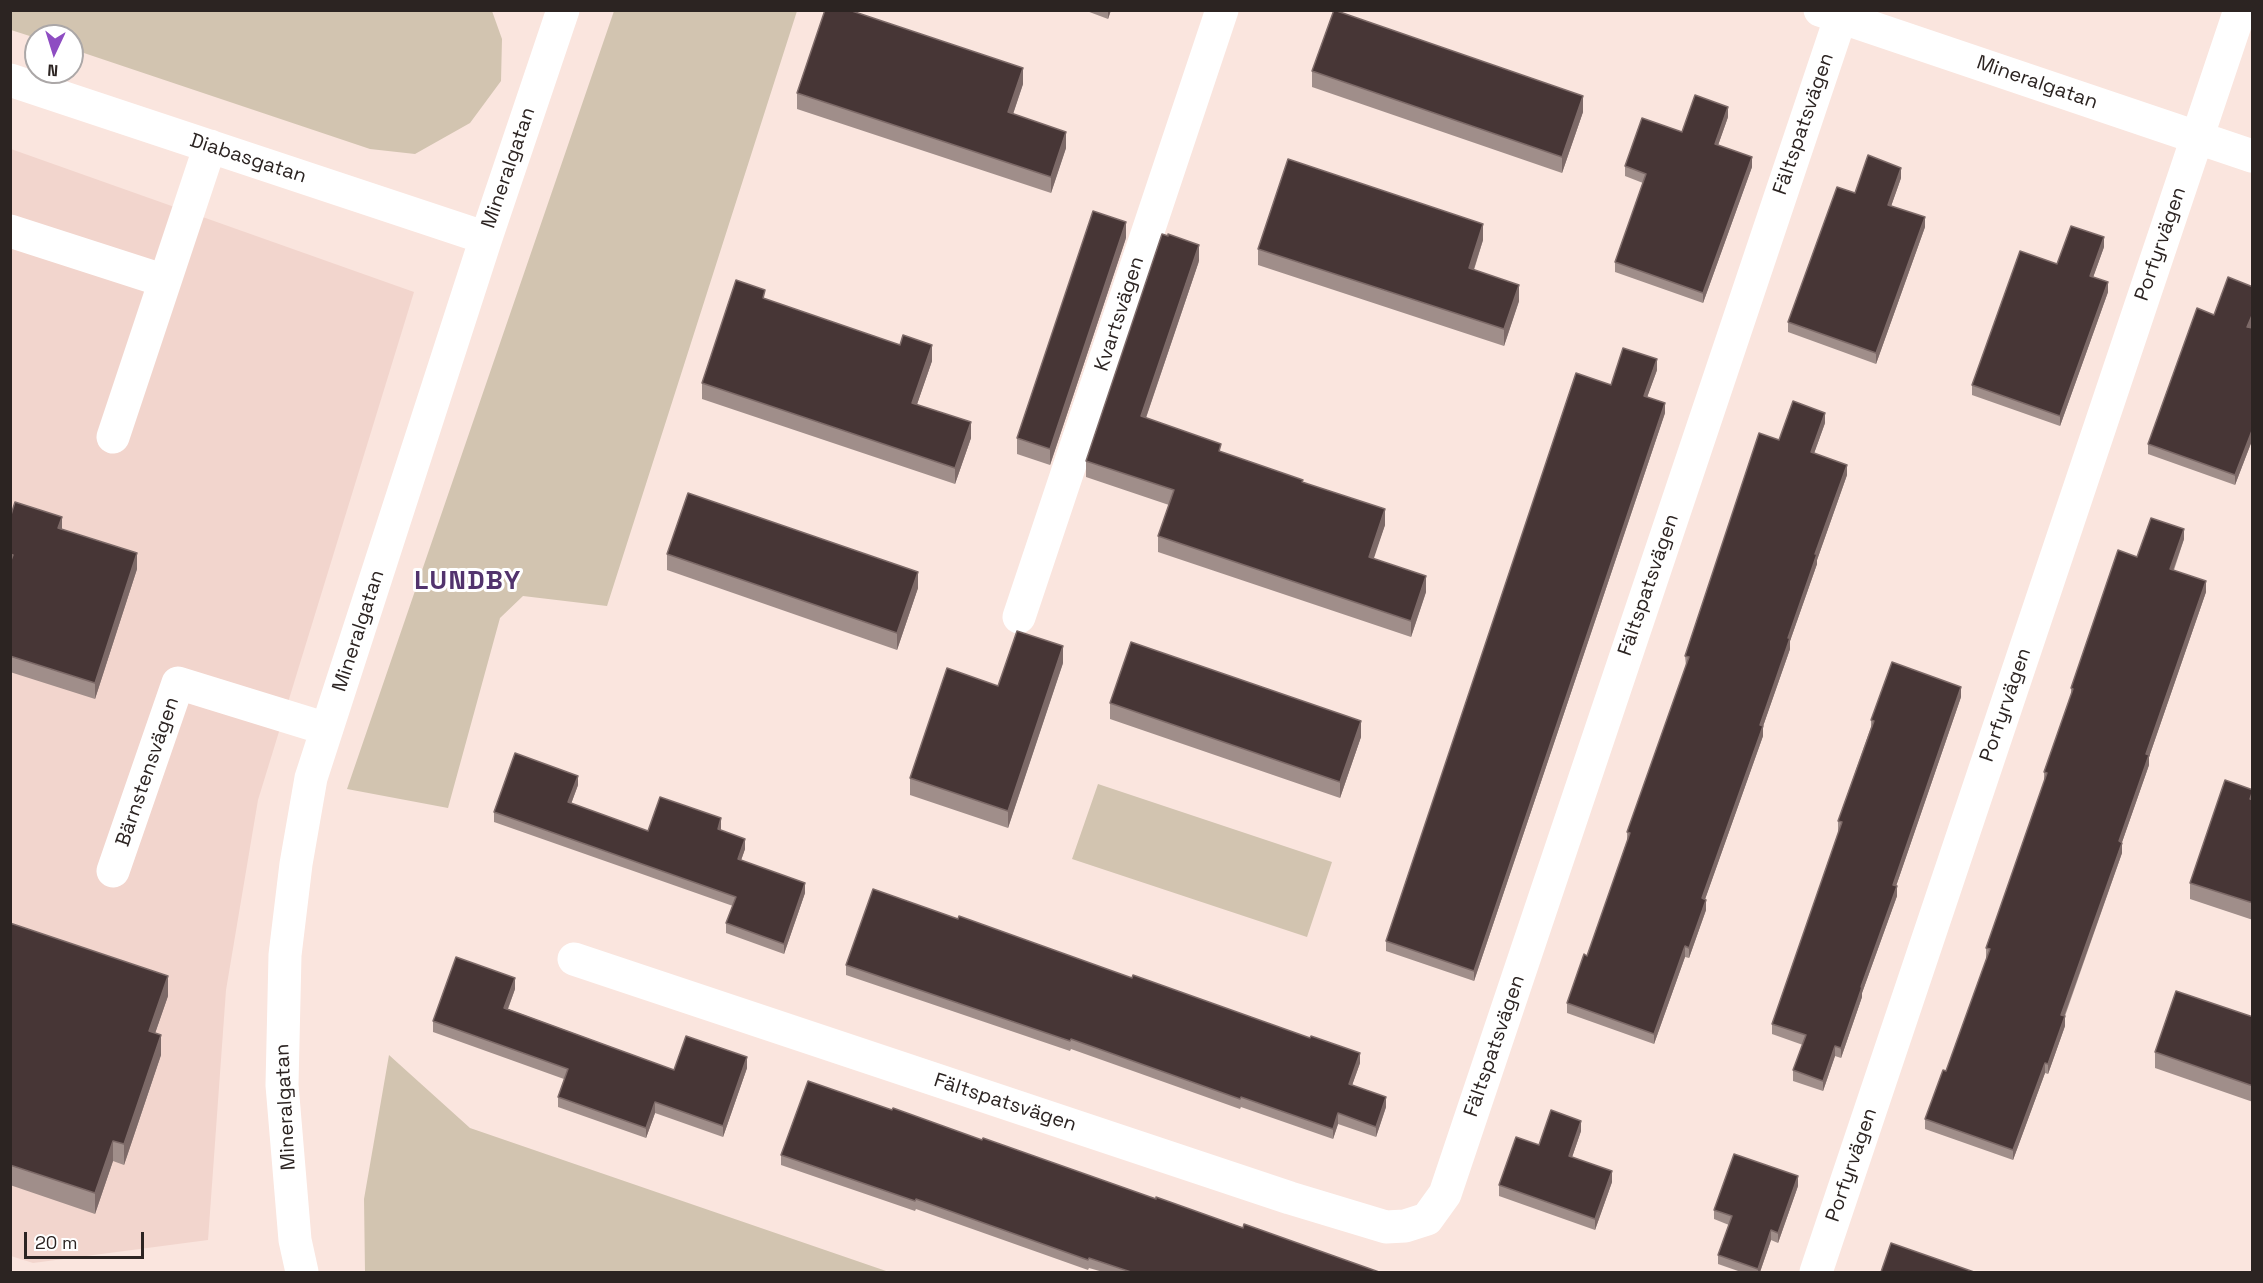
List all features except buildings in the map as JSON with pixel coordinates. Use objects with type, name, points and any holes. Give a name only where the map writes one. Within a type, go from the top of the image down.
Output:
[{"type":"street","name":"Mineralgatan","points":[[302,1272],[295,1240],[282,1085],[285,954],[296,864],[311,778],[562,10]]},
{"type":"street","name":"Kvartsvägen","points":[[1019,617],[1222,10]]},
{"type":"street","name":"Porfyrvägen","points":[[1816,1272],[2240,10]]},
{"type":"street","name":"Mineralgatan","points":[[1834,13],[2253,156]]},
{"type":"street","name":"Fältspatsvägen","points":[[574,959],[1343,1214],[1386,1227],[1405,1226],[1427,1219],[1445,1194],[1834,13]]},
{"type":"street","name":"Diabasgatan","points":[[10,80],[486,238]]},
{"type":"street","points":[[112,437],[210,146]]},
{"type":"street","points":[[10,231],[165,281]]},
{"type":"street","name":"Bärnstensvägen","points":[[113,871],[178,683],[327,729]]},
{"type":"shaded area","points":[[10,11],[492,11],[502,39],[501,81],[470,123],[415,154],[370,149],[84,53],[84,24],[24,24],[24,34],[11,30]]},
{"type":"shaded area","points":[[614,11],[797,11],[607,606],[523,596],[500,618],[448,808],[347,789]]},
{"type":"shaded area","points":[[11,149],[414,292],[258,800],[226,990],[208,1240],[33,1263],[11,1256]]},
{"type":"shaded area","points":[[1098,784],[1332,862],[1307,937],[1072,859]]},
{"type":"shaded area","points":[[389,1055],[470,1128],[889,1272],[365,1272],[364,1199]]},
{"type":"district","name":"LUNDBY","points":[[468,582]]}]
